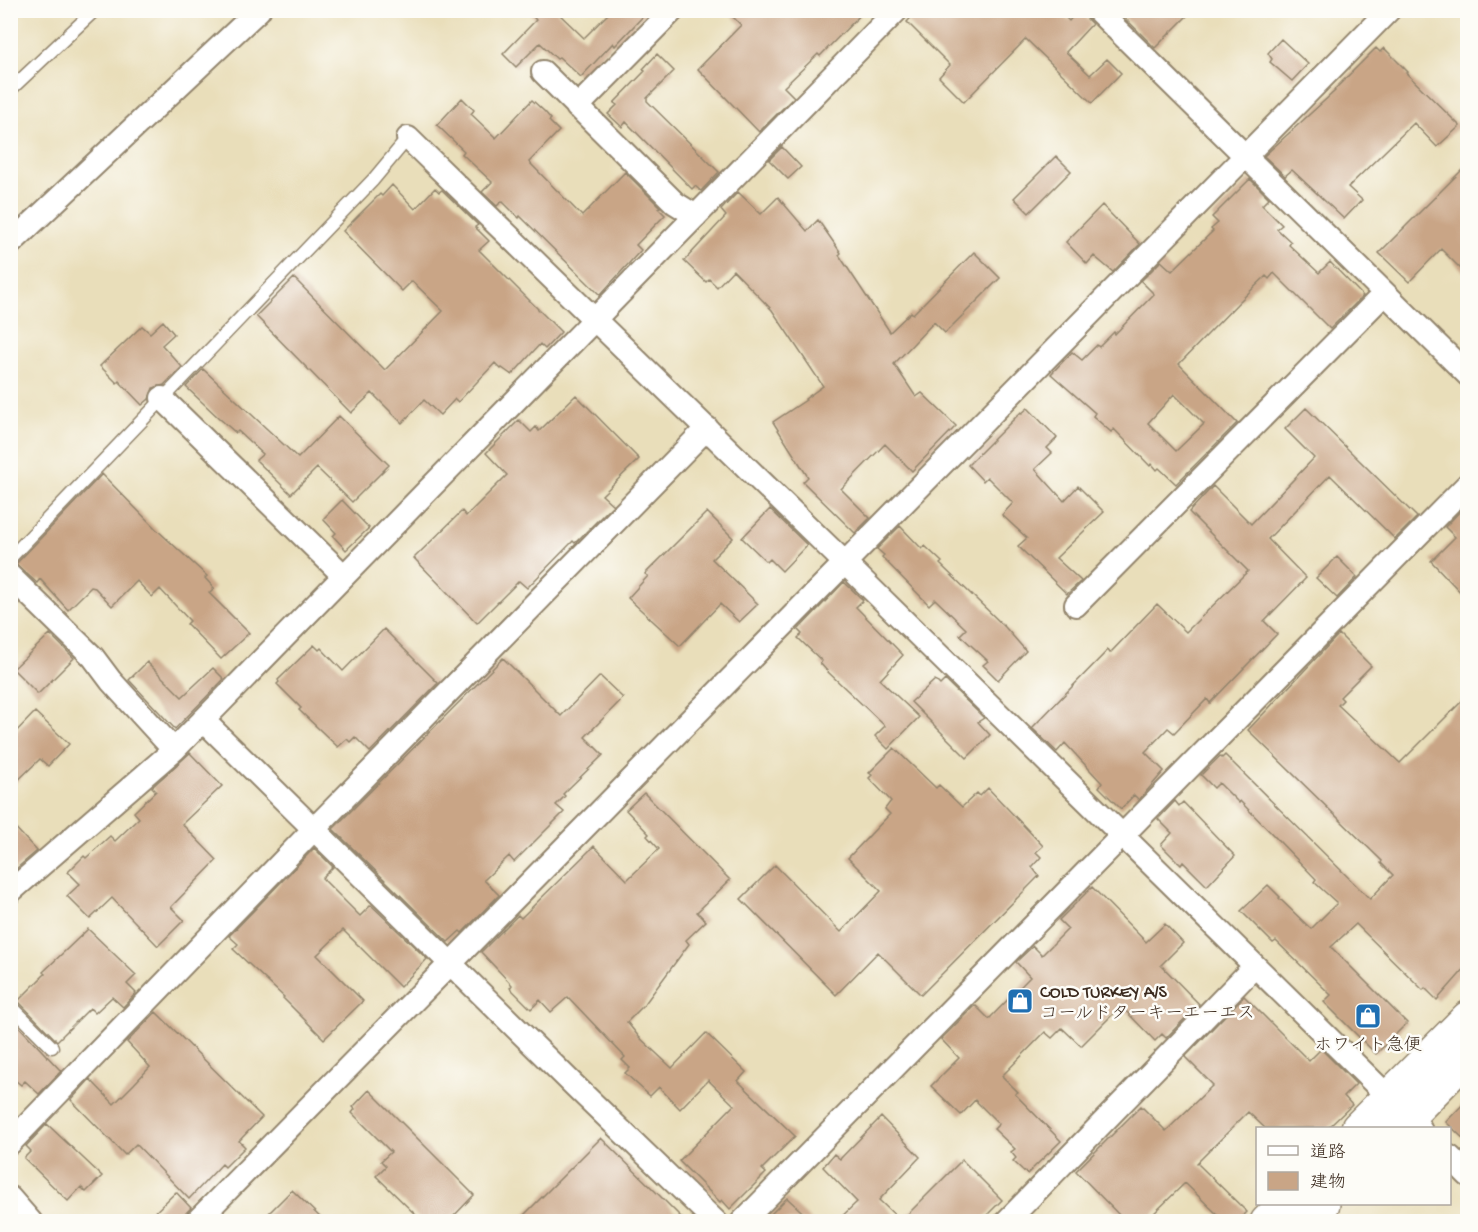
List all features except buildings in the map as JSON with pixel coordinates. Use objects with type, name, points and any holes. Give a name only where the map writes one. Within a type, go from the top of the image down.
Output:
[{"type":"main road","points":[[1404,1118],[1467,1018]]},
{"type":"main road","points":[[1363,1127],[1404,1118],[1467,1056]]},
{"type":"main road","points":[[1267,1221],[1283,1205]]},
{"type":"main road","points":[[1305,1221],[1321,1205]]},
{"type":"street","points":[[10,244],[259,10]]},
{"type":"street","points":[[577,107],[673,10]]},
{"type":"street","points":[[10,892],[174,750],[897,10]]},
{"type":"street","points":[[1097,10],[1467,375]]},
{"type":"street","points":[[196,1221],[1389,10]]},
{"type":"street","points":[[543,72],[675,203],[696,216]]},
{"type":"street","points":[[408,138],[845,563],[1404,1118]]},
{"type":"street","points":[[1076,605],[1384,294]]},
{"type":"street","points":[[162,398],[344,576]]},
{"type":"street","points":[[10,1143],[707,428]]},
{"type":"street","points":[[742,1221],[1467,484]]},
{"type":"street","points":[[10,576],[93,657],[111,681],[174,750]]},
{"type":"street","points":[[203,720],[576,1087],[716,1221]]},
{"type":"street","points":[[1006,1221],[1254,967]]},
{"type":"street","points":[[1451,1159],[1467,1174]]},
{"type":"street","points":[[10,1198],[31,1221]]},
{"type":"lane","points":[[10,90],[95,10]]},
{"type":"lane","points":[[10,558],[374,180],[408,138]]},
{"type":"lane","points":[[10,1005],[52,1047]]},
{"type":"place","name":"COLD TURKEY A/S コールドターキーエーエス","points":[[1020,1001]]},
{"type":"place","name":"ホワイト急便","points":[[1368,1016]]}]
